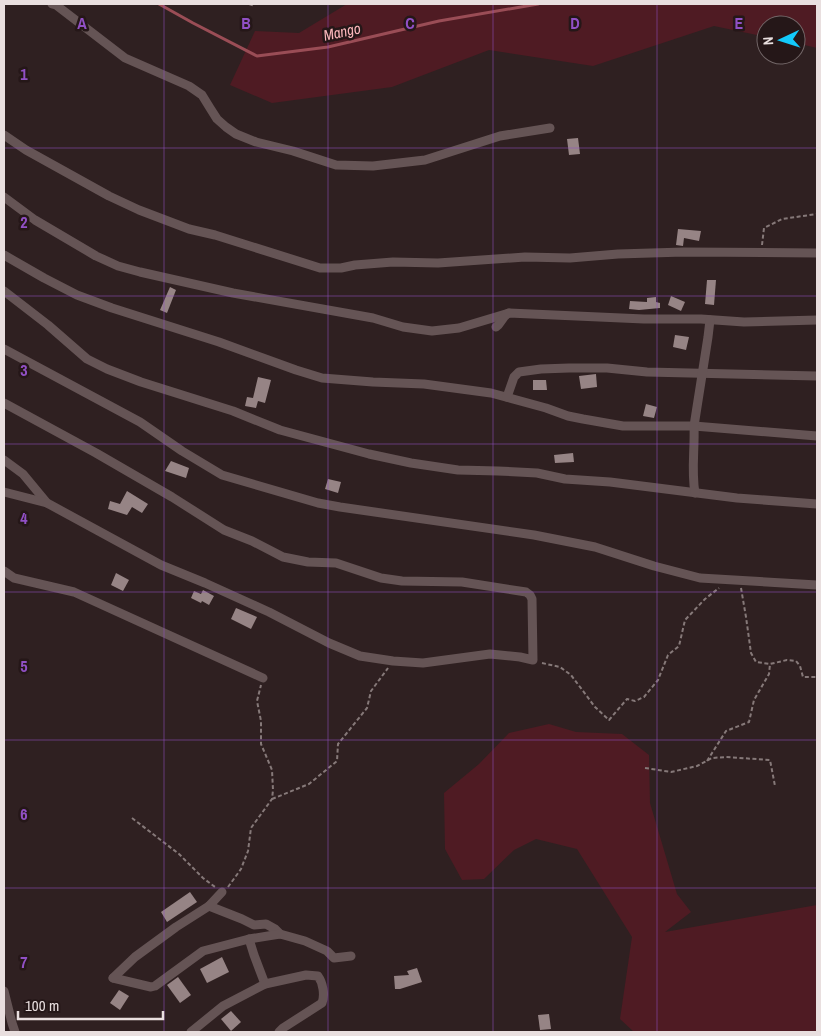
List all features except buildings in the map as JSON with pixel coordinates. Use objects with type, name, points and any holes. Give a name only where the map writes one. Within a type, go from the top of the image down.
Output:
[{"type":"street","points":[[52,4],[56,5],[125,58],[189,86],[202,95],[217,118],[226,128],[236,134],[256,142],[293,151],[336,165],[373,166],[425,160],[500,136],[550,128]]},
{"type":"street","points":[[4,135],[26,150],[109,196],[139,210],[189,229],[320,268],[342,268],[393,262],[438,263],[525,257],[570,258],[684,252],[817,253]]},
{"type":"street","points":[[4,197],[34,220],[96,256],[118,266],[233,293],[373,318],[403,327],[432,331],[459,328],[509,312],[744,322],[817,320]]},
{"type":"street","points":[[4,255],[77,295],[322,378],[424,384],[491,393],[583,420],[623,426],[694,426],[817,436]]},
{"type":"street","points":[[4,291],[48,325],[87,359],[127,377],[233,411],[280,430],[369,454],[420,465],[458,470],[537,473],[566,479],[610,482],[754,500],[817,504]]},
{"type":"street","points":[[496,327],[505,314],[509,312]]},
{"type":"street","points":[[695,493],[692,478],[695,441],[694,426],[710,320]]},
{"type":"street","points":[[4,349],[140,422],[182,451],[222,475],[318,503],[534,535],[595,547],[654,566],[700,578],[817,584]]},
{"type":"street","points":[[507,397],[514,377],[519,372],[526,370],[597,368],[647,372],[817,376]]},
{"type":"street","points":[[4,403],[96,453],[224,530],[252,541],[283,557],[308,562],[336,564],[381,578],[402,581],[462,582],[526,592],[532,599],[533,660],[490,654],[423,663],[360,656],[205,583],[161,565],[47,503],[4,492]]},
{"type":"street","points":[[4,460],[22,474],[47,503]]},
{"type":"street","points":[[4,571],[14,578],[74,592],[263,678]]},
{"type":"street","points":[[222,892],[208,906],[135,957],[113,978],[151,987],[155,986],[203,951],[249,938],[280,934]]},
{"type":"street","points":[[208,906],[242,918],[254,925],[266,924],[280,934],[328,950],[334,958],[351,956]]},
{"type":"street","points":[[249,938],[265,984]]},
{"type":"street","points":[[191,1032],[223,1006],[265,984],[309,975],[318,976],[324,996],[322,1003],[279,1032]]},
{"type":"street","points":[[4,991],[16,1032]]},
{"type":"path","points":[[249,4],[254,6]]},
{"type":"path","points":[[761,252],[764,228],[782,219],[817,214]]},
{"type":"path","points":[[533,660],[560,668],[571,675],[595,707],[609,720],[627,699],[636,700],[644,697],[658,680],[668,654],[679,646],[685,620],[720,586],[724,579]]},
{"type":"path","points":[[741,580],[751,653],[756,662],[770,664],[788,660],[796,661],[800,666],[803,677],[817,677]]},
{"type":"path","points":[[272,799],[309,784],[337,761],[338,744],[367,708],[371,691],[393,661]]},
{"type":"path","points":[[707,761],[726,731],[749,722],[754,700],[769,674],[770,664]]},
{"type":"path","points":[[132,818],[179,854],[202,878],[222,892],[232,882],[241,869],[248,851],[251,828],[272,799],[272,770],[260,744],[261,721],[258,701],[263,678]]},
{"type":"path","points":[[645,768],[671,772],[697,766],[712,758],[726,757],[770,760],[775,786]]},
{"type":"shaded area","points":[[347,4],[817,4],[817,48],[806,45],[806,15],[756,15],[756,35],[714,26],[593,66],[489,50],[392,87],[272,103],[230,85],[255,31],[299,33]]},
{"type":"shaded area","points":[[549,724],[576,732],[622,734],[649,755],[650,803],[677,894],[691,912],[665,932],[817,905],[817,1032],[634,1032],[620,1019],[632,937],[577,849],[536,839],[514,850],[484,879],[462,880],[445,849],[444,793],[479,764],[509,733]]},
{"type":"waterway","name":"Mango","points":[[159,4],[257,56],[328,47],[439,21],[538,4]]}]
